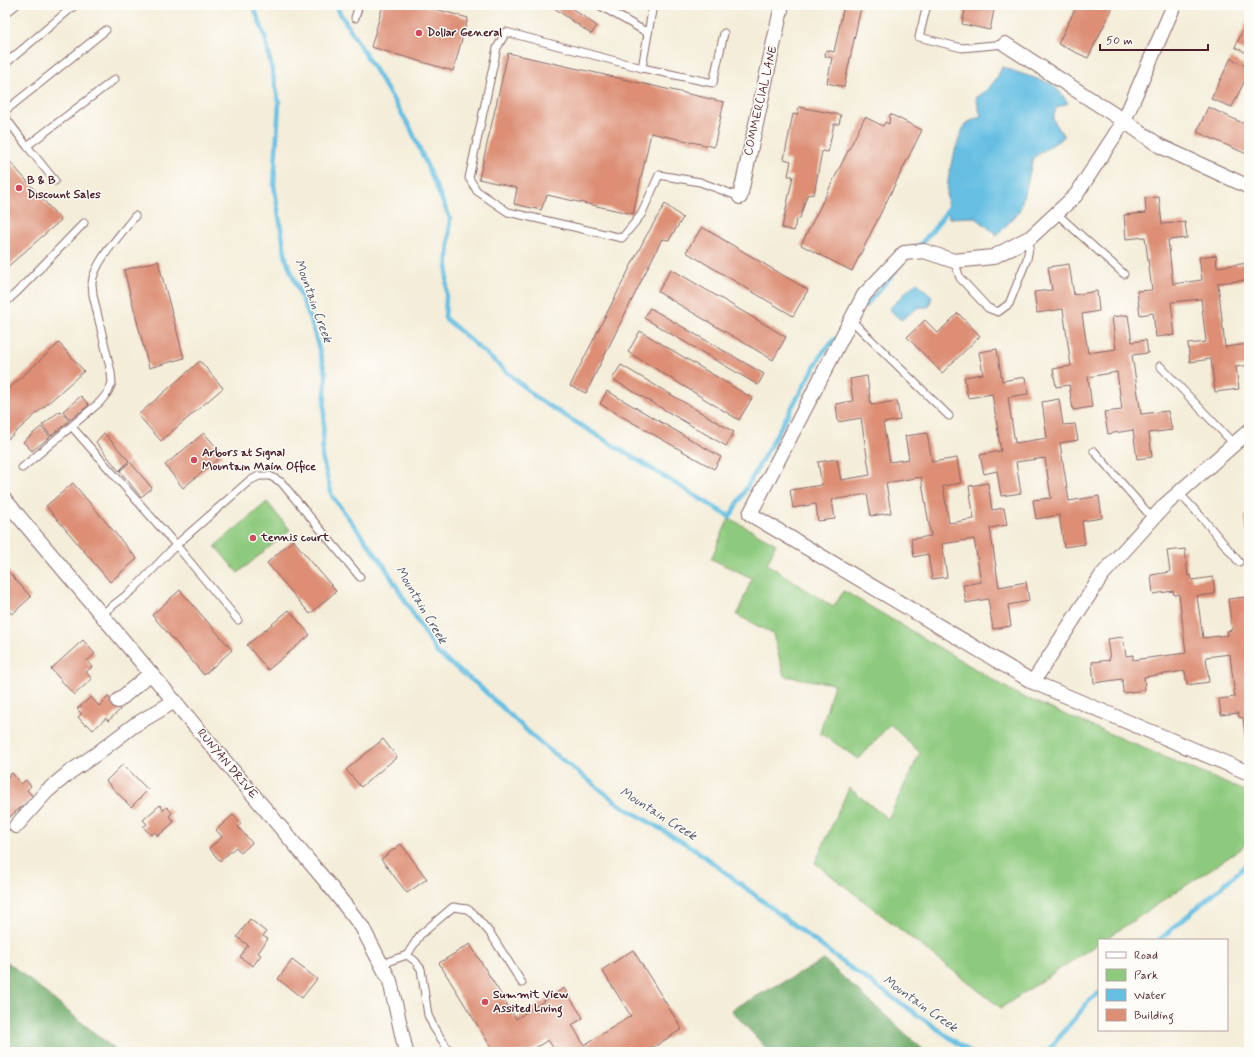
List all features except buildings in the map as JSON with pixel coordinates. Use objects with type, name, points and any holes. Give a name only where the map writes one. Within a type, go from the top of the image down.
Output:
[{"type":"street","name":"COMMERCIAL LANE","points":[[740,197],[782,5]]},
{"type":"street","points":[[1174,5],[1124,121],[1076,195],[1031,237],[993,257],[954,261],[924,251],[904,253],[864,295],[750,514],[1032,682],[1249,773]]},
{"type":"street","points":[[1005,44],[1160,146],[1249,187]]},
{"type":"street","points":[[1032,682],[1102,575],[1165,505],[1249,431]]},
{"type":"street","name":"RUNYAN DRIVE","points":[[5,500],[152,673],[329,885],[362,927],[390,981],[406,1052]]},
{"type":"street","points":[[118,701],[152,673]]},
{"type":"street","points":[[16,826],[47,791],[70,772],[95,756],[133,726],[175,701]]},
{"type":"lane","points":[[5,64],[75,5]]},
{"type":"lane","points":[[354,18],[359,5]]},
{"type":"lane","points":[[599,5],[648,33]]},
{"type":"lane","points":[[642,68],[653,5]]},
{"type":"lane","points":[[927,5],[920,38],[962,48],[1005,44]]},
{"type":"lane","points":[[5,14],[14,6]]},
{"type":"lane","points":[[5,111],[106,30]]},
{"type":"lane","points":[[724,33],[713,83],[642,68],[506,32],[497,48],[469,178],[477,191],[508,212],[622,238],[641,215],[659,175],[700,182],[740,197]]},
{"type":"lane","points":[[27,146],[115,78]]},
{"type":"lane","points":[[5,117],[55,181]]},
{"type":"lane","points":[[1056,213],[1124,274]]},
{"type":"lane","points":[[22,468],[72,427],[100,402],[108,392],[112,383],[111,372],[93,295],[92,282],[96,268],[135,216]]},
{"type":"lane","points":[[5,303],[84,223]]},
{"type":"lane","points":[[954,261],[960,278],[988,308],[998,312],[1010,304],[1027,259],[1031,237]]},
{"type":"lane","points":[[851,320],[949,416]]},
{"type":"lane","points":[[1160,366],[1234,444]]},
{"type":"lane","points":[[72,427],[176,545],[238,620]]},
{"type":"lane","points":[[1094,451],[1152,519]]},
{"type":"lane","points":[[102,614],[134,589],[176,545],[249,480],[259,476],[270,476],[281,482],[360,577]]},
{"type":"lane","points":[[1179,493],[1205,521],[1239,562]]},
{"type":"lane","points":[[381,964],[407,955],[420,935],[452,907],[467,909],[490,933],[522,983]]},
{"type":"lane","points":[[407,955],[415,961],[421,970],[428,1015],[434,1028],[450,1052]]},
{"type":"green space","name":"tennis court","points":[[267,502],[290,530],[238,573],[215,546]]},
{"type":"green space","points":[[729,518],[776,544],[767,564],[833,607],[844,591],[1019,695],[1249,793],[1249,835],[1241,849],[1106,939],[1098,939],[1098,944],[1001,1008],[815,863],[849,788],[888,819],[920,753],[890,724],[859,759],[820,733],[834,684],[784,676],[773,634],[737,615],[752,578],[711,559]]},
{"type":"green space","points":[[5,960],[118,1052],[5,1052]]},
{"type":"green space","points":[[824,960],[926,1052],[770,1052],[731,1010]]},
{"type":"water","points":[[1002,67],[1052,84],[1068,103],[1056,108],[1053,119],[1064,137],[1033,158],[1019,212],[997,235],[975,217],[949,218],[947,193],[950,170],[956,147],[965,124],[981,116],[976,98],[992,85]]},
{"type":"water","points":[[916,282],[932,296],[929,307],[919,307],[901,320],[889,309]]},
{"type":"waterway","name":"Mountain Creek","points":[[253,5],[265,36],[279,103],[274,185],[286,259],[311,321],[326,374],[322,457],[332,496],[383,564],[437,653],[478,685],[538,741],[619,804],[696,850],[845,964],[970,1052]]},
{"type":"waterway","points":[[335,5],[410,127],[450,218],[445,318],[538,399],[730,517],[823,352],[835,339]]},
{"type":"waterway","points":[[917,248],[934,229],[951,205]]},
{"type":"waterway","points":[[865,306],[896,271]]},
{"type":"waterway","points":[[1160,939],[1249,863]]},
{"type":"waterway","points":[[1047,1052],[1089,1001],[1098,994]]},
{"type":"place","name":"Dollar General","points":[[419,33]]},
{"type":"place","name":"B & B Discount Sales","points":[[19,188]]},
{"type":"place","name":"Arbors at Signal Mountain Main Office","points":[[194,460]]},
{"type":"place","name":"tennis court","points":[[253,538]]},
{"type":"place","name":"Summit View Assited Living","points":[[485,1002]]}]
